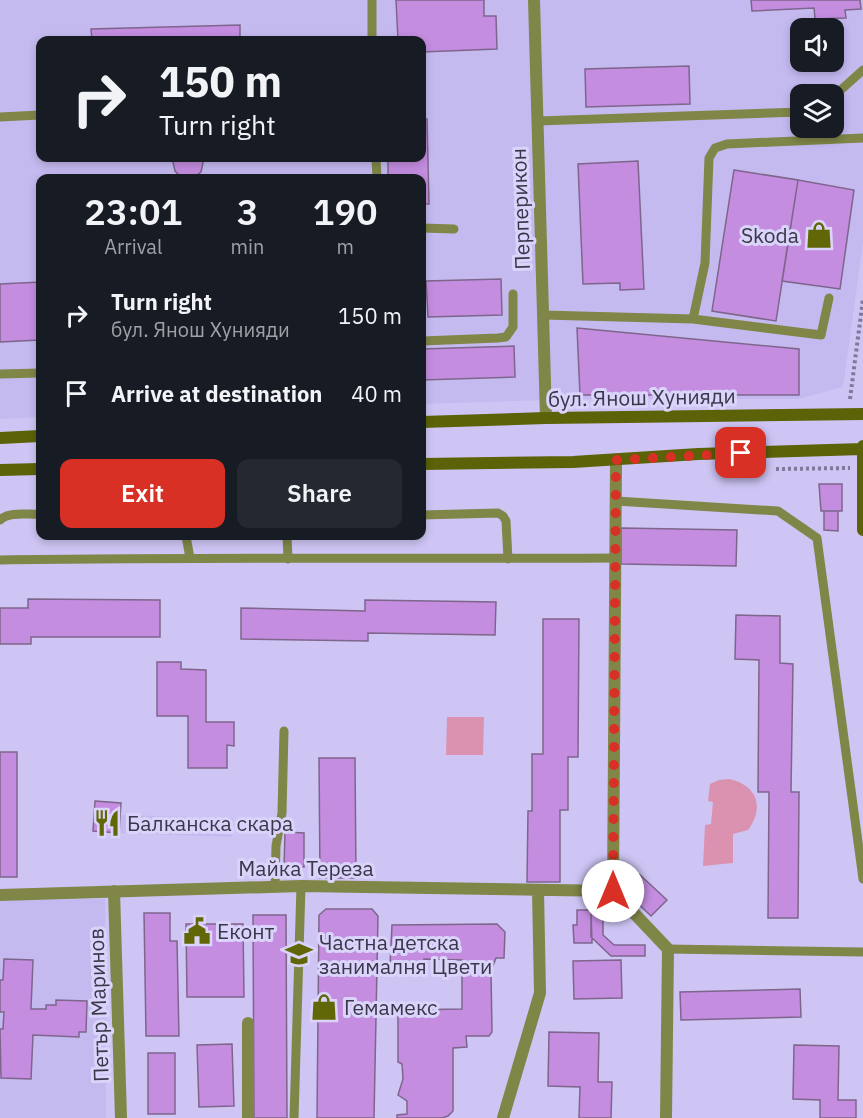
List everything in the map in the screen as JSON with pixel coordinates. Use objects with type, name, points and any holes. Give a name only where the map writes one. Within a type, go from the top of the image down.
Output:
[{"type":"street","name":"Перперикон","points":[[534,0],[546,418]]},
{"type":"street","name":"бул. Янош Хунияди","points":[[426,422],[863,414]]},
{"type":"street","points":[[0,438],[36,436]]},
{"type":"street","points":[[426,464],[616,460],[698,454],[863,448],[863,530]]},
{"type":"street","points":[[616,460],[613,891],[668,949],[666,1118]]},
{"type":"street","points":[[0,470],[36,469]]},
{"type":"street","name":"Майка Тереза","points":[[0,895],[301,886],[613,891]]},
{"type":"street","points":[[503,1118],[540,993],[538,890]]},
{"type":"street","name":"Петър Маринов","points":[[114,891],[120,1118]]},
{"type":"street","points":[[248,1023],[248,1118]]},
{"type":"lane","points":[[364,0],[372,24]]},
{"type":"lane","points":[[372,0],[372,36]]},
{"type":"lane","points":[[844,87],[863,70]]},
{"type":"lane","points":[[538,121],[790,112]]},
{"type":"lane","points":[[0,117],[36,115]]},
{"type":"lane","points":[[693,319],[705,262],[709,158],[716,148],[727,144],[863,138]]},
{"type":"lane","points":[[426,228],[454,229]]},
{"type":"lane","points":[[426,340],[506,337],[513,327],[513,294]]},
{"type":"lane","points":[[543,315],[693,319],[821,335],[829,298]]},
{"type":"lane","points":[[0,374],[36,373]]},
{"type":"lane","points":[[616,501],[778,511],[817,538],[832,635],[863,879]]},
{"type":"lane","points":[[426,514],[498,513],[506,521],[508,559]]},
{"type":"lane","points":[[0,520],[8,515],[36,514]]},
{"type":"lane","points":[[187,540],[190,558]]},
{"type":"lane","points":[[287,540],[288,559]]},
{"type":"lane","points":[[0,560],[616,558]]},
{"type":"lane","points":[[275,887],[276,846],[282,813],[284,731]]},
{"type":"lane","points":[[294,1118],[301,886]]},
{"type":"lane","points":[[668,949],[863,952]]},
{"type":"path","points":[[848,415],[863,299]]},
{"type":"shaded area","points":[[0,0],[863,0],[863,243],[843,387],[798,399],[581,399],[426,404],[426,174],[36,174],[36,417],[0,419]]},
{"type":"shaded area","points":[[447,717],[484,717],[483,755],[446,755]]},
{"type":"shaded area","points":[[729,779],[739,782],[752,792],[757,805],[756,813],[748,830],[733,834],[733,863],[703,866],[705,825],[711,824],[713,802],[708,801],[710,784]]},
{"type":"shaded area","points":[[120,815],[233,818],[232,837],[119,833]]},
{"type":"shaded area","points":[[105,899],[106,1118],[0,1118],[0,900]]},
{"type":"building","points":[[396,0],[484,0],[484,16],[496,16],[497,49],[426,52],[426,36],[398,36]]},
{"type":"building","points":[[751,0],[860,0],[861,9],[845,10],[846,18],[844,18],[815,18],[814,8],[752,11]]},
{"type":"building","points":[[240,25],[240,36],[92,36],[91,29]]},
{"type":"building","points":[[689,66],[690,104],[586,107],[585,69]]},
{"type":"building","points":[[427,119],[429,204],[426,204],[426,174],[388,174],[388,162],[426,162]]},
{"type":"building","points":[[638,161],[644,289],[620,290],[620,283],[583,284],[578,164]]},
{"type":"building","points":[[173,162],[203,163],[198,174],[178,174]]},
{"type":"building","points":[[734,170],[798,180],[776,321],[712,311]]},
{"type":"building","name":"Skoda","points":[[798,180],[854,190],[840,289],[782,281]]},
{"type":"building","points":[[501,279],[502,315],[428,317],[426,281]]},
{"type":"building","points":[[36,282],[36,340],[0,342],[0,284]]},
{"type":"building","points":[[577,328],[799,349],[799,395],[580,395]]},
{"type":"building","points":[[514,346],[515,377],[426,380],[426,349]]},
{"type":"building","points":[[819,484],[842,484],[842,511],[821,511]]},
{"type":"building","points":[[824,511],[838,511],[838,531],[824,530]]},
{"type":"building","points":[[621,528],[737,530],[736,566],[621,564]]},
{"type":"building","points":[[28,599],[160,600],[160,637],[31,637],[31,644],[0,644],[0,608],[28,608]]},
{"type":"building","points":[[365,600],[496,602],[495,635],[368,633],[368,641],[241,639],[241,608],[365,611]]},
{"type":"building","points":[[736,615],[780,616],[780,663],[793,664],[791,792],[799,792],[798,918],[768,918],[769,792],[758,792],[759,660],[735,659]]},
{"type":"building","points":[[543,619],[579,619],[578,757],[568,757],[568,810],[560,810],[560,882],[527,882],[528,811],[532,811],[532,754],[543,754]]},
{"type":"building","points":[[157,662],[181,662],[181,669],[206,670],[206,722],[234,722],[234,746],[227,745],[227,768],[188,768],[188,716],[157,716]]},
{"type":"building","points":[[0,752],[17,752],[17,877],[0,877]]},
{"type":"building","points":[[319,758],[355,758],[356,878],[320,878]]},
{"type":"building","name":"Балканска скара","points":[[95,801],[121,803],[119,833],[93,831]]},
{"type":"building","points":[[285,832],[304,833],[304,867],[284,867]]},
{"type":"building","points":[[639,874],[667,900],[651,916],[624,890]]},
{"type":"building","points":[[591,905],[603,905],[603,935],[614,945],[645,945],[645,956],[611,956],[591,937]]},
{"type":"building","points":[[326,909],[372,909],[378,916],[374,1118],[317,1118],[319,915]]},
{"type":"building","points":[[577,910],[591,910],[592,943],[574,943],[573,925],[577,925]]},
{"type":"building","points":[[144,913],[170,913],[170,941],[177,941],[179,1036],[146,1036]]},
{"type":"building","points":[[253,915],[286,915],[287,1118],[254,1118]]},
{"type":"building","points":[[186,924],[243,924],[244,997],[187,997]]},
{"type":"building","points":[[497,924],[505,932],[504,958],[496,958],[491,971],[492,1032],[489,1036],[466,1036],[467,1047],[453,1048],[453,1111],[442,1118],[397,1118],[397,1115],[407,1114],[407,1101],[398,1095],[403,1079],[402,1064],[398,1062],[398,1010],[462,1009],[462,960],[424,959],[423,968],[390,966],[392,925]]},
{"type":"building","points":[[4,959],[33,960],[31,1009],[46,1009],[46,1005],[56,1005],[56,1000],[87,1001],[86,1032],[79,1032],[79,1037],[33,1035],[31,1079],[1,1078],[0,1029],[3,1029],[4,1012],[0,1012],[0,980],[3,980]]},
{"type":"building","points":[[621,960],[622,998],[574,999],[573,961]]},
{"type":"building","points":[[800,989],[801,1017],[681,1020],[680,992]]},
{"type":"building","points":[[549,1032],[599,1033],[598,1082],[612,1082],[611,1118],[579,1118],[580,1087],[548,1086]]},
{"type":"building","points":[[232,1044],[234,1106],[199,1107],[197,1045]]},
{"type":"building","points":[[794,1045],[839,1046],[838,1100],[856,1100],[856,1118],[820,1118],[820,1100],[793,1099]]},
{"type":"building","points":[[148,1053],[175,1053],[175,1114],[148,1114]]},
{"type":"place","name":"Skoda","points":[[819,235]]},
{"type":"place","name":"Балканска скара","points":[[107,823]]},
{"type":"place","name":"Еконт","points":[[197,931]]},
{"type":"place","name":"Частна детска занималня Цвети","points":[[299,954]]},
{"type":"place","name":"Гемамекс","points":[[324,1007]]},
{"type":"route","points":[[613,891],[616,460],[741,453]]}]
